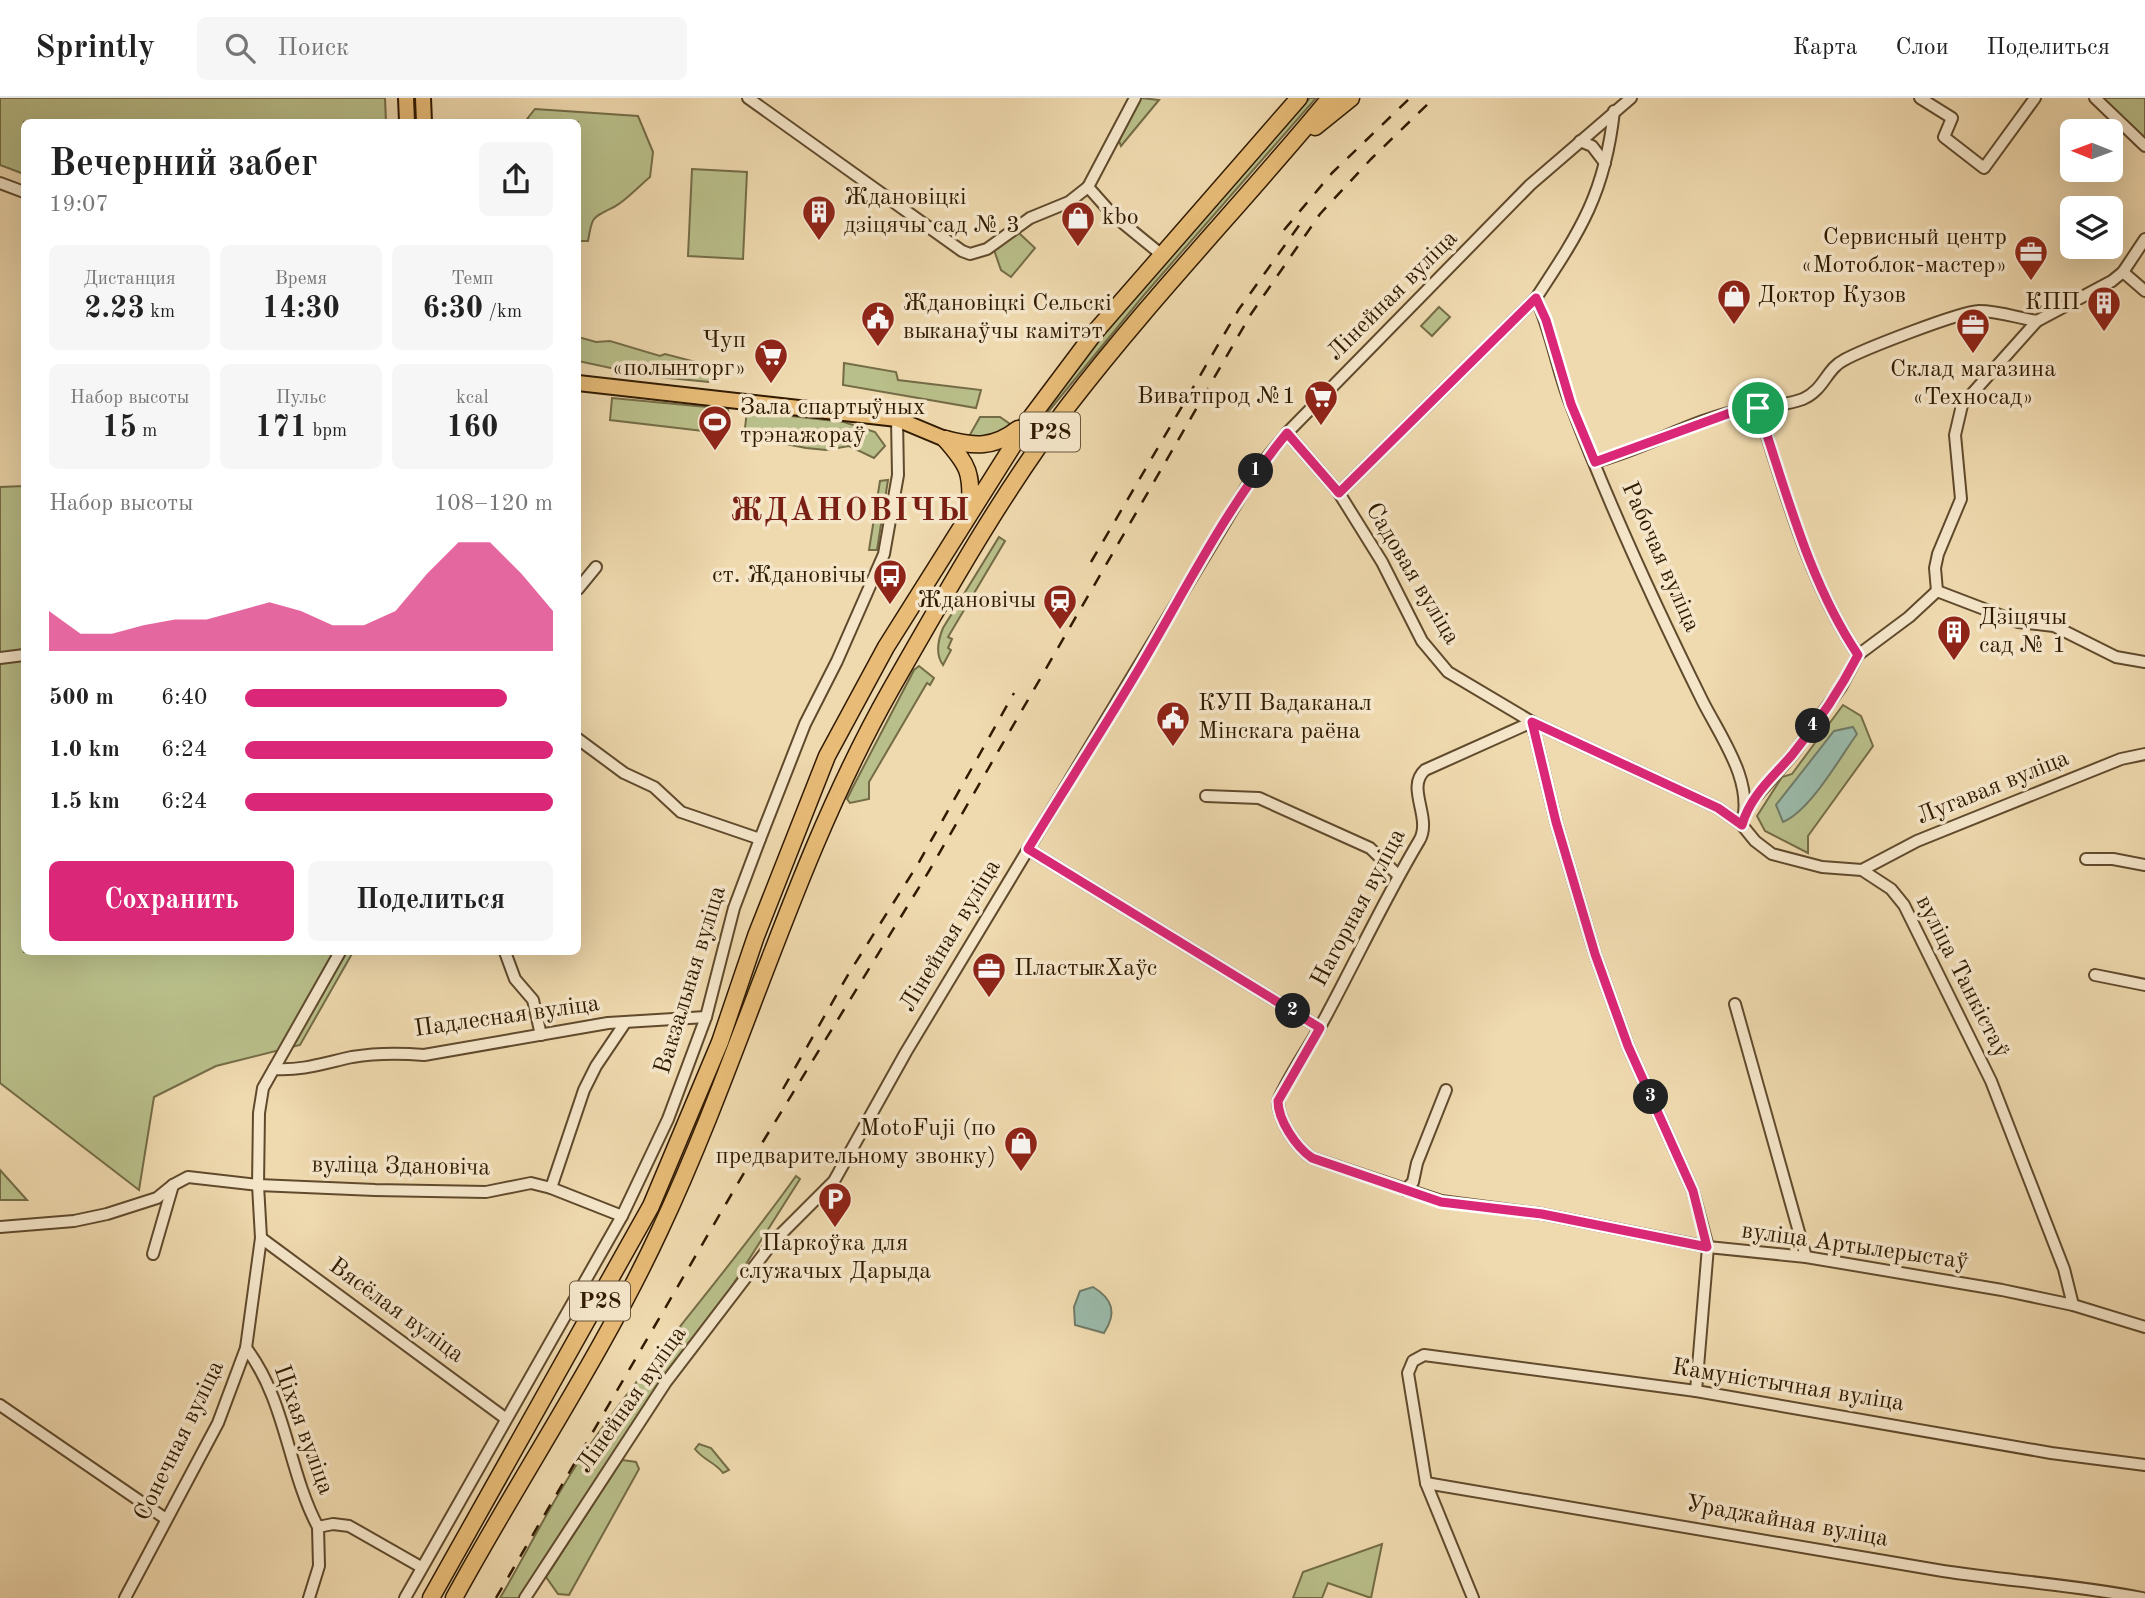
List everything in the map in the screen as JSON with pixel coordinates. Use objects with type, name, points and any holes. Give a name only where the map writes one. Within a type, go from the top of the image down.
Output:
[{"type":"highway","name":"Р28","points":[[431,1598],[651,1206],[720,1042],[756,936],[827,756],[886,647],[1030,420],[1095,332],[1299,98]]},
{"type":"highway","name":"Р28","points":[[454,1598],[659,1234],[731,1065],[837,795],[889,693],[993,519],[1067,408],[1139,319],[1330,98]]},
{"type":"highway","name":"Р28","points":[[1288,148],[1350,98]]},
{"type":"highway","points":[[945,439],[967,445],[1002,442],[1030,420]]},
{"type":"highway","points":[[945,439],[967,465],[971,476],[970,511]]},
{"type":"main road","points":[[406,98],[407,119]]},
{"type":"main road","points":[[423,98],[424,119]]},
{"type":"main road","points":[[581,383],[897,419],[945,439]]},
{"type":"street","points":[[748,98],[970,254],[987,249],[1030,218],[1054,210],[1088,187],[1135,98]]},
{"type":"street","name":"Лінейная вуліца","points":[[525,1598],[666,1382],[773,1242],[834,1181],[1028,849],[1138,670],[1210,542],[1256,471],[1287,433],[1530,186],[1631,98]]},
{"type":"street","points":[[1920,98],[1952,118],[1944,137],[1984,168],[2035,98]]},
{"type":"street","points":[[2095,98],[2145,146]]},
{"type":"street","points":[[1339,493],[1536,298],[1583,226],[1598,193],[1614,111]]},
{"type":"street","points":[[1580,141],[1592,146],[1605,163]]},
{"type":"street","points":[[0,183],[21,191]]},
{"type":"street","points":[[1088,187],[1113,215],[1162,255]]},
{"type":"street","points":[[1937,591],[1935,568],[1938,554],[1961,499],[1955,435],[1962,405],[2037,321],[2100,289],[2123,272],[2145,239]]},
{"type":"street","points":[[2123,272],[2145,291]]},
{"type":"street","name":"Рабочая вуліца","points":[[1536,298],[1546,320],[1571,404],[1595,462],[1654,598],[1735,765],[1747,807]]},
{"type":"street","points":[[1595,462],[1741,409],[1776,407],[1801,400],[1817,392],[1842,360],[1964,314],[1990,311],[2037,321]]},
{"type":"street","points":[[1758,408],[1792,517],[1822,593],[1858,655]]},
{"type":"street","name":"Вакзальная вуліца","points":[[405,1598],[622,1216],[668,1119],[706,1017],[734,908],[760,839],[805,724],[837,661],[884,554],[898,475],[897,419]]},
{"type":"street","name":"Садовая вуліца","points":[[1287,433],[1339,493],[1382,562],[1422,641],[1434,657],[1448,672],[1532,722]]},
{"type":"street","points":[[581,586],[596,568]]},
{"type":"street","points":[[1742,825],[1747,807],[1794,753],[1841,687],[1858,655],[1909,617],[1937,591]]},
{"type":"street","points":[[1937,591],[2018,622],[2054,626],[2116,657],[2145,662]]},
{"type":"street","points":[[0,659],[21,656]]},
{"type":"street","points":[[1532,722],[1556,822],[1595,954],[1628,1046],[1693,1191],[1707,1247],[1696,1391]]},
{"type":"street","name":"вуліца Танкістаў","points":[[1532,722],[1718,808],[1742,825],[1755,841],[1781,857],[1822,867],[1862,870],[1891,889],[1904,905],[1924,940],[1991,1081],[2064,1269],[2073,1306]]},
{"type":"street","name":"Нагорная вуліца","points":[[1399,1187],[1312,1158],[1304,1152],[1278,1112],[1278,1101],[1285,1084],[1320,1028],[1398,874],[1424,833],[1424,815],[1417,788],[1421,774],[1532,722]]},
{"type":"street","points":[[581,741],[625,773],[654,787],[681,812],[760,839]]},
{"type":"street","name":"Лугавая вуліца","points":[[1862,870],[1930,836],[2121,759],[2145,754]]},
{"type":"street","points":[[1206,796],[1259,798],[1370,848],[1398,874]]},
{"type":"street","points":[[1028,849],[1320,1028]]},
{"type":"street","points":[[2086,859],[2113,859],[2145,866]]},
{"type":"street","points":[[274,1069],[339,955]]},
{"type":"street","points":[[506,955],[515,979],[533,1000],[541,1035]]},
{"type":"street","points":[[2095,975],[2145,985]]},
{"type":"street","points":[[1735,1004],[1806,1257]]},
{"type":"street","name":"Падлесная вуліца","points":[[274,1069],[300,1071],[354,1057],[395,1052],[424,1055],[608,1023],[706,1017]]},
{"type":"street","points":[[551,1188],[584,1090],[596,1066],[625,1023]]},
{"type":"street","name":"Сонечная вуліца","points":[[125,1598],[218,1423],[246,1348],[261,1238],[258,1185],[263,1088],[274,1069]]},
{"type":"street","points":[[1399,1187],[1413,1182],[1417,1163],[1446,1090]]},
{"type":"street","name":"вуліца Здановіча","points":[[0,1227],[74,1221],[157,1198],[173,1185],[196,1177],[258,1185],[462,1192],[486,1192],[531,1183],[551,1188],[622,1216]]},
{"type":"street","points":[[153,1254],[173,1185]]},
{"type":"street","name":"вуліца Артылерыстаў","points":[[1399,1187],[1441,1202],[1542,1214],[1707,1247],[1806,1257],[2073,1306],[2145,1327]]},
{"type":"street","name":"Вясёлая вуліца","points":[[261,1238],[505,1418]]},
{"type":"street","name":"Ціхая вуліца","points":[[246,1348],[256,1361],[285,1432],[302,1492],[318,1527],[318,1566],[309,1598]]},
{"type":"street","name":"Камуністычная вуліца","points":[[1426,1483],[1408,1373],[1413,1361],[1424,1355],[1696,1391],[2051,1453],[2145,1465]]},
{"type":"street","points":[[0,1405],[166,1519]]},
{"type":"street","points":[[1426,1483],[1473,1598]]},
{"type":"street","name":"Ураджайная вуліца","points":[[1426,1483],[1943,1571],[2026,1583],[2066,1584],[2141,1598]]},
{"type":"street","name":"Ціхая вуліца","points":[[318,1527],[333,1524],[349,1526],[421,1567]]},
{"type":"green space","points":[[0,98],[385,98],[386,119],[21,119],[21,173],[0,165]]},
{"type":"green space","points":[[1141,98],[1159,100],[1121,146],[1119,141]]},
{"type":"green space","points":[[1310,98],[1316,98],[1144,295],[1030,434],[1022,436],[1140,290]]},
{"type":"green space","points":[[2102,98],[2145,98],[2145,141]]},
{"type":"green space","points":[[535,109],[638,116],[653,152],[650,177],[623,201],[594,219],[588,241],[581,241],[581,119],[527,119]]},
{"type":"green space","points":[[692,169],[747,172],[743,259],[688,256]]},
{"type":"green space","points":[[1019,233],[1035,248],[1011,277],[1001,270],[994,250]]},
{"type":"green space","points":[[1439,307],[1450,317],[1432,336],[1421,326]]},
{"type":"green space","points":[[581,338],[596,342],[610,341],[660,356],[665,354],[707,365],[731,366],[730,373],[720,374],[709,382],[648,376],[581,362]]},
{"type":"green space","points":[[844,363],[896,372],[898,380],[981,390],[976,408],[843,385]]},
{"type":"green space","points":[[612,398],[728,409],[730,427],[720,433],[610,420]]},
{"type":"green space","points":[[747,411],[844,422],[875,432],[885,446],[874,458],[849,446],[826,450],[744,436]]},
{"type":"green space","points":[[980,417],[1000,417],[1010,424],[1003,433],[967,440]]},
{"type":"green space","points":[[888,480],[877,550],[869,550],[880,481]]},
{"type":"green space","points":[[21,486],[21,955],[351,955],[300,1045],[216,1066],[154,1097],[139,1190],[0,1083],[0,487]]},
{"type":"green space","points":[[999,537],[1005,541],[948,637],[952,639],[948,648],[951,650],[943,665],[938,647],[943,628]]},
{"type":"green space","points":[[919,666],[934,678],[930,685],[927,683],[869,782],[869,799],[850,803],[847,799],[854,785],[914,670]]},
{"type":"green space","points":[[1843,705],[1861,716],[1873,746],[1808,836],[1808,853],[1765,831],[1757,816],[1782,777],[1792,774]]},
{"type":"green space","points":[[0,1170],[27,1200],[0,1200]]},
{"type":"green space","points":[[796,1176],[800,1179],[694,1346],[525,1598],[500,1598],[561,1490],[608,1419]]},
{"type":"green space","points":[[699,1444],[711,1448],[729,1470],[723,1473],[702,1456],[695,1449]]},
{"type":"green space","points":[[622,1460],[636,1462],[639,1469],[569,1595],[558,1594],[546,1577]]},
{"type":"green space","points":[[1382,1544],[1371,1598],[1328,1583],[1322,1598],[1293,1598],[1303,1572]]},
{"type":"shaded area","points":[[1853,727],[1857,734],[1814,796],[1783,822],[1776,805],[1834,731]]},
{"type":"shaded area","points":[[1093,1287],[1105,1296],[1111,1307],[1111,1319],[1104,1333],[1075,1325],[1074,1307],[1080,1291]]},
{"type":"railway","points":[[1284,230],[1332,173],[1410,98]]},
{"type":"railway","points":[[496,1598],[748,1166],[929,871],[1251,314],[1320,214],[1371,159],[1434,98]]},
{"type":"railway","points":[[1091,562],[1239,309],[1300,224]]},
{"type":"railway","points":[[783,1089],[849,973],[918,864],[1014,693]]},
{"type":"place","name":"Ждановіцкі дзіцячы сад № 3","points":[[819,242]]},
{"type":"place","name":"kbo","points":[[1078,248]]},
{"type":"place","name":"Сервисный центр «Мотоблок-мастер»","points":[[2031,282]]},
{"type":"place","name":"Доктор Кузов","points":[[1734,326]]},
{"type":"place","name":"КПП","points":[[2104,333]]},
{"type":"place","name":"Ждановіцкі Сельскі выканаўчы камітэт","points":[[878,348]]},
{"type":"place","name":"Склад магазина «Техносад»","points":[[1973,355]]},
{"type":"place","name":"Чуп «полынторг»","points":[[771,385]]},
{"type":"place","name":"Виватпрод №1","points":[[1321,427]]},
{"type":"place","name":"Зала спартыўных трэнажораў","points":[[715,452]]},
{"type":"place","name":"ст. Ждановічы","points":[[890,606]]},
{"type":"place","name":"Ждановічы","points":[[1060,631]]},
{"type":"place","name":"Дзіцячы сад № 1","points":[[1954,662]]},
{"type":"place","name":"КУП Вадаканал Мінскага раёна","points":[[1173,748]]},
{"type":"place","name":"ПластыкХаўс","points":[[989,999]]},
{"type":"place","name":"MotoFuji (по предварительному звонку)","points":[[1021,1173]]},
{"type":"place","name":"Паркоўка для служачых Дарыда","points":[[835,1229]]},
{"type":"district","name":"ЖДАНОВІЧЫ","points":[[851,512]]},
{"type":"route","points":[[1536,298],[1546,320],[1571,404],[1595,462],[1624,454],[1680,430],[1741,409],[1758,408],[1792,517],[1822,593],[1839,627],[1858,655],[1841,687],[1794,753],[1747,807],[1742,825],[1718,808],[1532,722],[1556,822],[1595,954],[1628,1046],[1693,1191],[1707,1247],[1542,1214],[1441,1202],[1312,1158],[1304,1152],[1278,1112],[1278,1101],[1285,1084],[1320,1028],[1028,849],[1138,670],[1210,542],[1256,471],[1287,433],[1339,493],[1536,298]]}]
